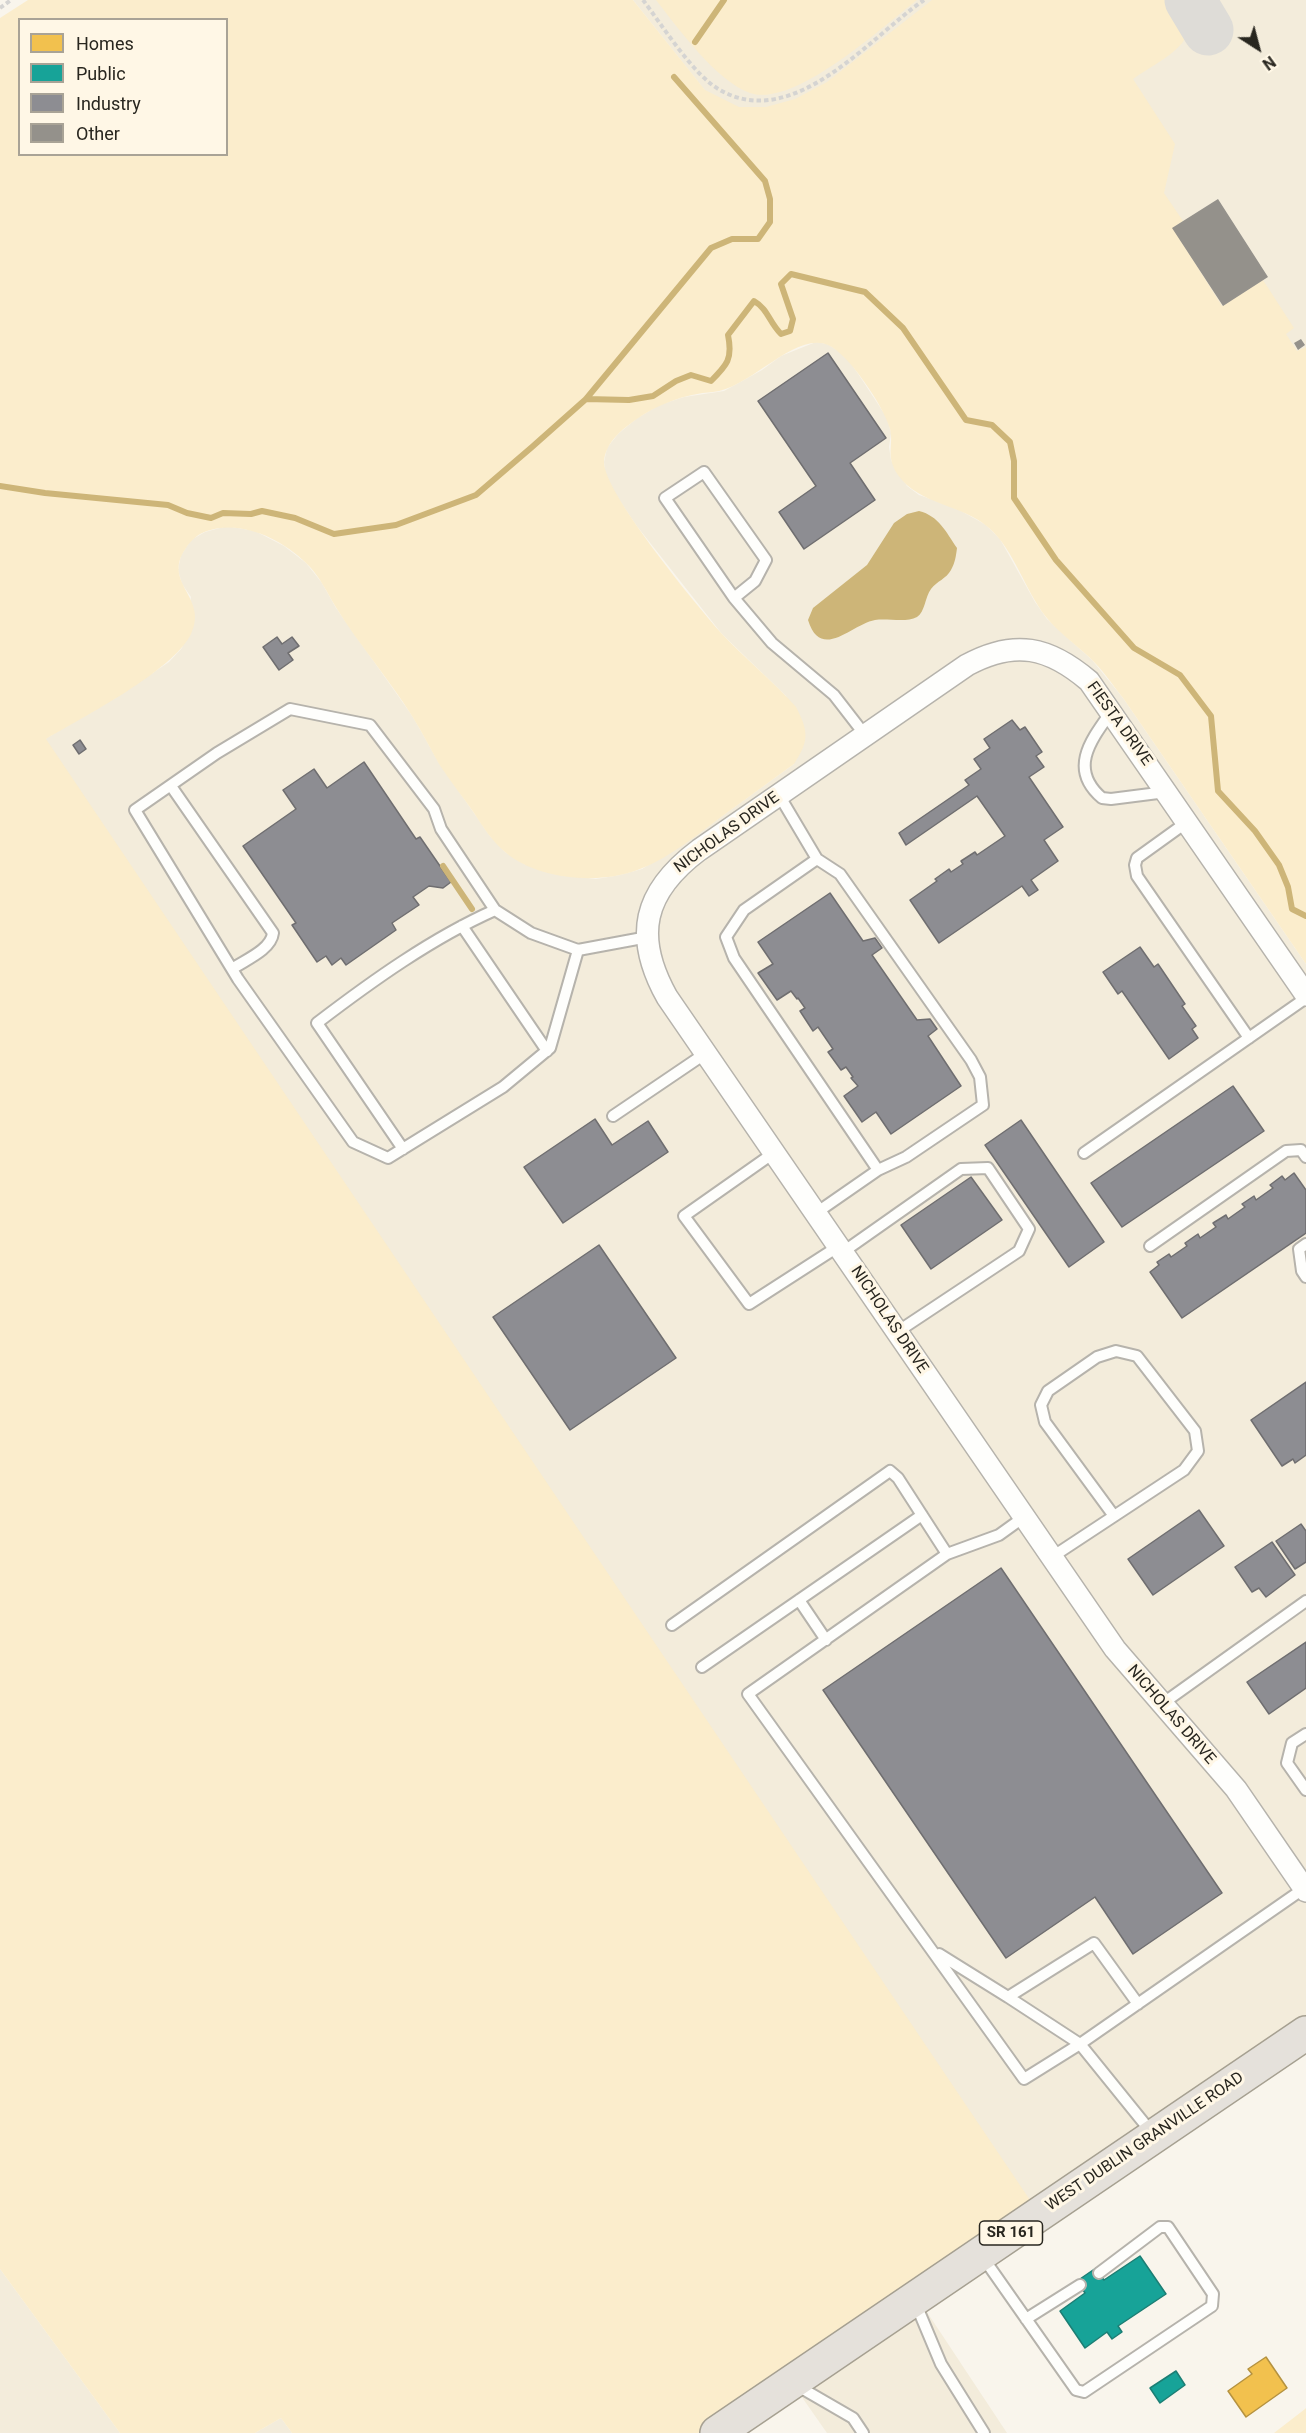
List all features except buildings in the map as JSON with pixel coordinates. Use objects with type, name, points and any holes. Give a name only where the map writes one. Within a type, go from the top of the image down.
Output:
[{"type":"main road","name":"WEST DUBLIN GRANVILLE ROAD","points":[[717,2433],[1306,2032]]},
{"type":"street","name":"FIESTA DRIVE","points":[[819,767],[967,665],[986,655],[1008,650],[1051,654],[1071,666],[1089,681],[1306,997]]},
{"type":"street","name":"NICHOLAS DRIVE","points":[[819,767],[691,856],[668,878],[657,895],[649,915],[648,954],[655,976],[667,997],[1115,1649],[1236,1789],[1306,1889]]},
{"type":"lane","points":[[734,598],[755,581],[766,560],[704,472],[665,498],[734,598],[772,643],[834,695],[865,735]]},
{"type":"lane","points":[[578,950],[550,1048],[503,1087],[388,1158],[354,1142],[232,969],[135,810],[217,753],[290,709],[370,725],[434,809],[441,829],[495,909],[531,933],[578,950],[648,937]]},
{"type":"lane","points":[[1111,712],[1090,742],[1085,759],[1085,772],[1090,785],[1102,798],[1111,799],[1167,792]]},
{"type":"lane","points":[[171,786],[273,933],[267,946],[232,969]]},
{"type":"lane","points":[[778,795],[817,859],[840,874],[971,1060],[980,1077],[983,1105],[906,1157],[878,1170],[816,1213]]},
{"type":"lane","points":[[1187,822],[1137,858],[1135,865],[1137,876],[1249,1038]]},
{"type":"lane","points":[[817,859],[744,910],[726,937],[734,958],[878,1170]]},
{"type":"lane","points":[[403,1149],[317,1023],[354,995],[462,926],[495,909]]},
{"type":"lane","points":[[462,926],[547,1051]]},
{"type":"lane","points":[[1084,1153],[1306,997]]},
{"type":"lane","points":[[613,1116],[706,1053]]},
{"type":"lane","points":[[1150,1246],[1286,1151],[1301,1149],[1306,1157]]},
{"type":"lane","points":[[775,1152],[684,1216],[749,1304],[841,1249],[961,1169],[988,1168],[1029,1229],[1019,1251],[897,1332]]},
{"type":"lane","points":[[1306,1244],[1299,1249],[1302,1271],[1306,1277]]},
{"type":"lane","points":[[1052,1557],[1184,1470],[1198,1451],[1195,1431],[1137,1356],[1116,1351],[1097,1357],[1048,1391],[1041,1406],[1045,1422],[1114,1516]]},
{"type":"lane","points":[[672,1625],[890,1471],[898,1478],[947,1554]]},
{"type":"lane","points":[[702,1667],[922,1515]]},
{"type":"lane","points":[[1024,1517],[999,1535],[947,1554],[748,1694],[934,1950],[1024,2079],[1080,2044],[1306,1889]]},
{"type":"lane","points":[[799,1600],[826,1640]]},
{"type":"lane","points":[[1162,1704],[1306,1601]]},
{"type":"lane","points":[[1306,1734],[1292,1743],[1287,1763],[1306,1790]]},
{"type":"lane","points":[[1008,1996],[1094,1943],[1138,2004]]},
{"type":"lane","points":[[934,1950],[1080,2044],[1154,2135]]},
{"type":"lane","points":[[980,2254],[1076,2390],[1084,2392],[1212,2306],[1214,2294],[1168,2227],[1160,2227],[1099,2273]]},
{"type":"lane","points":[[1026,2319],[1080,2284]]},
{"type":"lane","points":[[914,2299],[941,2364],[984,2433]]},
{"type":"lane","points":[[791,2382],[853,2418],[863,2433]]},
{"type":"path","points":[[0,8],[11,0]]},
{"type":"path","points":[[643,0],[706,79],[719,90],[741,99],[762,101],[811,86],[854,57],[924,0]]},
{"type":"shaded area","points":[[28,0],[633,0],[705,90],[739,107],[766,107],[795,99],[827,82],[932,0],[1169,0],[1184,26],[1186,34],[1184,40],[1164,59],[1133,79],[1175,144],[1164,193],[1183,221],[1173,228],[1222,306],[1263,280],[1294,328],[1286,334],[1297,351],[1306,347],[1306,964],[1123,698],[1094,662],[1061,633],[1038,606],[1013,559],[998,537],[978,520],[917,493],[898,475],[892,462],[890,429],[881,408],[855,370],[828,345],[815,343],[801,346],[727,389],[682,398],[662,405],[634,421],[619,434],[610,444],[605,455],[604,462],[608,477],[635,523],[724,636],[796,707],[806,736],[794,764],[663,858],[620,875],[575,878],[559,876],[530,867],[505,852],[488,834],[443,770],[416,722],[346,623],[315,573],[285,546],[247,530],[220,528],[207,531],[190,542],[186,548],[180,560],[179,571],[181,581],[191,600],[195,621],[191,634],[181,648],[147,678],[46,739],[1034,2206],[698,2433],[292,2433],[281,2418],[255,2433],[120,2433],[0,2269],[0,18]]},
{"type":"shaded area","points":[[633,0],[1306,0],[1306,369],[769,171]]},
{"type":"shaded area","points":[[656,0],[917,0],[837,62],[790,89],[769,94],[750,93],[724,77],[686,39]]},
{"type":"shaded area","points":[[816,342],[827,344],[839,351],[851,363],[887,418],[891,433],[889,447],[891,460],[907,486],[919,495],[954,507],[986,525],[1000,539],[1047,619],[1092,660],[1123,698],[1306,964],[1306,2035],[917,2297],[1007,2433],[827,2433],[785,2373],[45,739],[115,698],[169,662],[182,648],[191,597],[182,584],[178,570],[181,555],[191,540],[205,532],[227,526],[255,531],[284,546],[306,563],[322,583],[336,608],[413,717],[439,763],[490,836],[505,852],[524,864],[547,872],[570,876],[596,879],[642,869],[700,832],[794,764],[786,696],[722,634],[636,525],[605,475],[604,462],[607,448],[618,434],[636,419],[659,405],[684,397],[724,391],[762,370],[781,356]]},
{"type":"shaded area","points":[[919,511],[937,521],[957,548],[951,570],[931,589],[920,615],[908,620],[875,620],[829,640],[821,638],[814,632],[808,620],[813,608],[867,565],[894,523],[907,514]]},
{"type":"shaded area","points":[[0,2269],[120,2433],[0,2433]]},
{"type":"shaded area","points":[[1305,2409],[1306,2433],[1274,2433]]},
{"type":"shaded area","points":[[281,2418],[292,2433],[255,2433]]},
{"type":"waterway","points":[[695,42],[724,0]]},
{"type":"waterway","points":[[0,486],[45,493],[168,505],[187,513],[211,518],[223,513],[251,514],[262,511],[295,518],[334,534],[396,525],[476,495],[586,399],[711,248],[732,239],[758,239],[770,222],[770,199],[765,181],[674,77]]},
{"type":"waterway","points":[[586,399],[629,400],[653,396],[676,381],[691,375],[711,381],[729,356],[728,335],[754,301],[759,304],[781,334],[790,331],[793,319],[781,284],[791,274],[865,292],[903,328],[966,420],[992,425],[1010,442],[1014,461],[1014,498],[1056,560],[1134,648],[1180,675],[1211,716],[1218,791],[1255,831],[1279,865],[1288,887],[1292,909],[1306,916]]},
{"type":"waterway","points":[[443,866],[472,909]]},
{"type":"taxiway","points":[[1190,0],[1208,30]]}]
